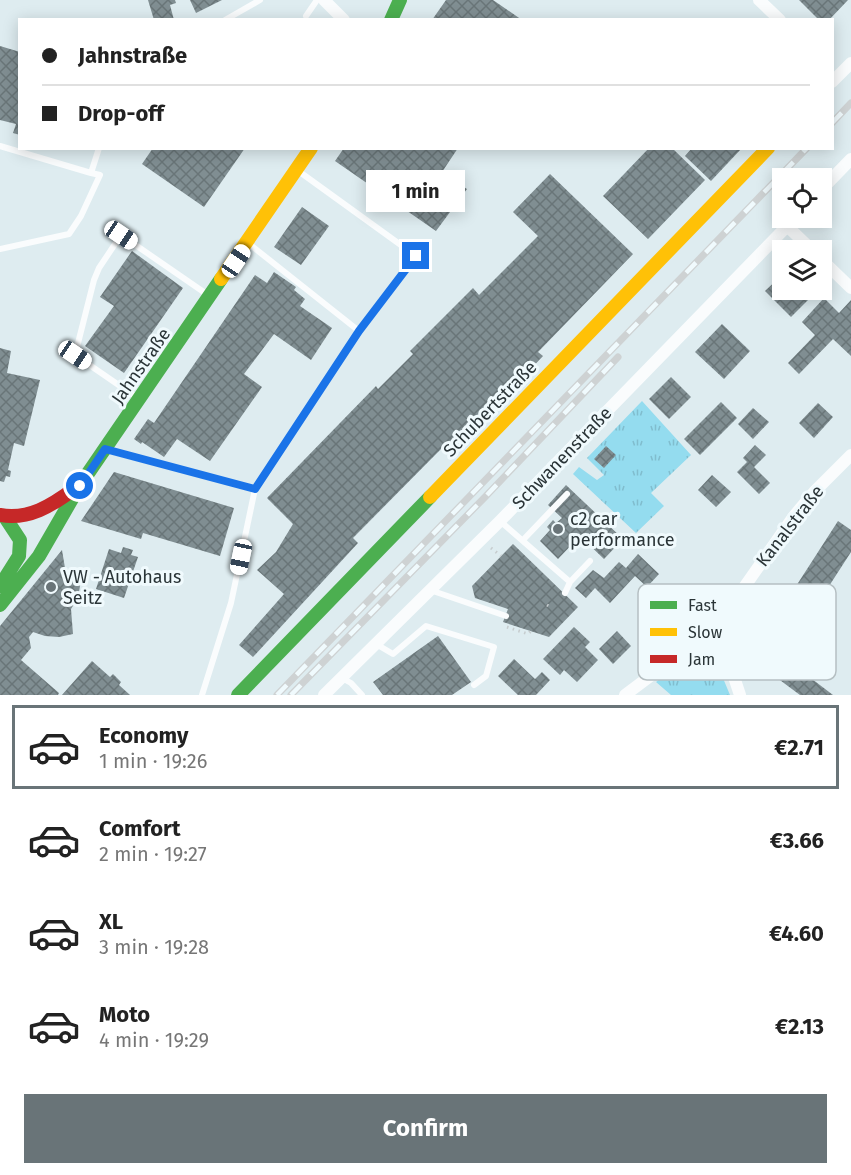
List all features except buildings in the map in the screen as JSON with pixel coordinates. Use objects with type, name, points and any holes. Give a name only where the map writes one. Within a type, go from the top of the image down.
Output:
[{"type":"street","points":[[324,0],[342,18]]},
{"type":"street","points":[[392,18],[400,0]]},
{"type":"street","points":[[759,0],[778,18]]},
{"type":"street","points":[[835,76],[851,63]]},
{"type":"street","name":"Jahnstraße","points":[[0,605],[39,556],[80,486],[310,150]]},
{"type":"street","name":"Schubertstraße","points":[[238,695],[766,150]]},
{"type":"street","points":[[832,179],[851,159]]},
{"type":"street","name":"Schwanenstraße","points":[[324,695],[500,521],[785,228]]},
{"type":"street","points":[[832,270],[851,288]]},
{"type":"street","name":"Kanalstraße","points":[[746,584],[794,516],[851,455]]},
{"type":"street","points":[[0,586],[19,556],[20,548],[20,540],[3,516],[37,512],[80,486]]},
{"type":"street","name":"Kanalstraße","points":[[631,693],[648,680]]},
{"type":"street","points":[[735,680],[740,695]]},
{"type":"lane","points":[[228,18],[260,0]]},
{"type":"lane","points":[[306,16],[317,0]]},
{"type":"lane","points":[[0,146],[100,175],[81,216],[69,234],[0,249]]},
{"type":"lane","points":[[92,173],[98,150]]},
{"type":"lane","points":[[202,695],[231,603],[255,489],[359,331],[416,256],[297,170]]},
{"type":"lane","points":[[140,399],[75,355],[96,274],[121,235],[211,297]]},
{"type":"lane","points":[[248,243],[359,331]]},
{"type":"lane","points":[[105,449],[255,489]]},
{"type":"lane","points":[[523,540],[567,494]]},
{"type":"lane","points":[[500,521],[570,582]]},
{"type":"lane","points":[[565,593],[570,582],[590,561]]},
{"type":"lane","points":[[430,590],[506,616]]},
{"type":"lane","points":[[376,644],[393,654],[426,627],[494,647],[486,676],[474,685]]},
{"type":"lane","points":[[342,678],[351,683],[362,695]]},
{"type":"path","points":[[547,605],[552,608]]},
{"type":"path","points":[[509,628],[528,634],[532,630]]},
{"type":"green space","points":[[642,401],[691,455],[651,493],[664,506],[636,533],[573,474],[579,467],[597,480],[604,475],[587,458]]},
{"type":"green space","points":[[659,680],[724,680],[730,695],[671,695],[656,682]]},
{"type":"railway","points":[[834,121],[851,103]]},
{"type":"railway","points":[[277,695],[805,150]]},
{"type":"railway","points":[[291,695],[618,357]]},
{"type":"traffic: fast","points":[[392,18],[400,0]]},
{"type":"traffic: fast","points":[[0,605],[39,556],[80,485],[221,279]]},
{"type":"traffic: fast","points":[[238,695],[430,497]]},
{"type":"traffic: fast","points":[[0,586],[19,556],[20,540],[5,517]]},
{"type":"traffic: slow","points":[[221,279],[310,150]]},
{"type":"traffic: slow","points":[[430,497],[766,150]]},
{"type":"traffic: jam","points":[[0,515],[21,515],[39,510],[74,489]]},
{"type":"place","name":"c2 car performance","points":[[558,529]]},
{"type":"place","name":"VW - Autohaus Seitz","points":[[51,587]]},
{"type":"route","points":[[80,486],[105,449],[255,489],[359,331],[416,256]]}]
